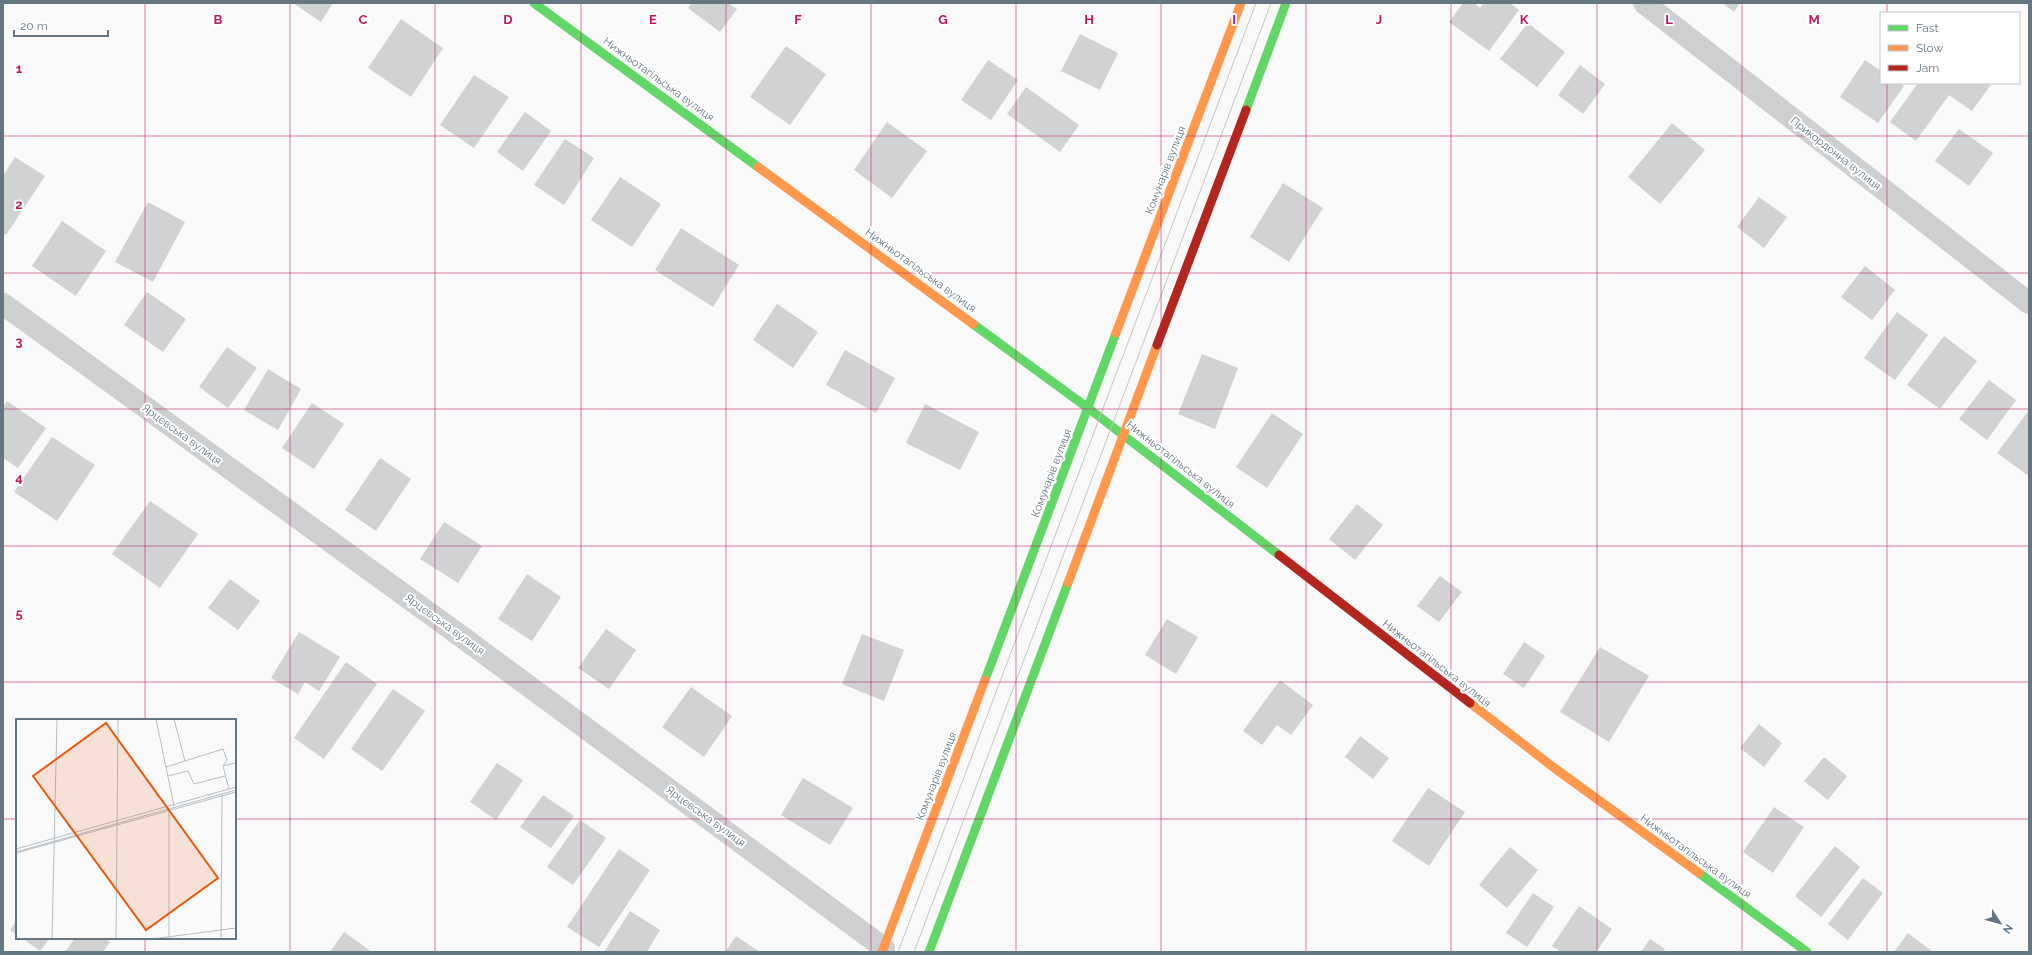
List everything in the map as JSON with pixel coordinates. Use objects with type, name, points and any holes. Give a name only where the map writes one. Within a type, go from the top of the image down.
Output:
[{"type":"street","name":"Нижньотагільська вулиця","points":[[534,3],[1088,408],[1553,767],[1807,952]]},
{"type":"street","name":"Комунарів вулиця","points":[[883,950],[1241,3]]},
{"type":"street","points":[[929,952],[1286,3]]},
{"type":"street","name":"Прикордонна вулиця","points":[[1644,3],[2029,303]]},
{"type":"street","name":"Ярцевська вулиця","points":[[3,304],[458,634],[883,950]]},
{"type":"building","points":[[293,3],[333,3],[321,22]]},
{"type":"building","points":[[692,3],[728,3],[737,9],[720,32],[688,8]]},
{"type":"building","points":[[1463,3],[1474,3],[1480,8],[1484,3],[1510,3],[1519,10],[1489,51],[1449,22]]},
{"type":"building","points":[[1722,3],[1740,3],[1734,12]]},
{"type":"building","points":[[401,19],[443,48],[411,97],[368,68]]},
{"type":"building","points":[[1528,23],[1565,52],[1537,87],[1500,59]]},
{"type":"building","points":[[1080,34],[1118,53],[1100,90],[1061,71]]},
{"type":"building","points":[[786,46],[826,74],[790,125],[750,97]]},
{"type":"building","points":[[988,60],[1018,80],[991,120],[961,100]]},
{"type":"building","points":[[1865,60],[1880,70],[1880,84],[1901,84],[1904,86],[1878,123],[1840,97]]},
{"type":"building","points":[[1580,65],[1605,84],[1583,114],[1558,95]]},
{"type":"building","points":[[474,75],[509,97],[474,148],[440,125]]},
{"type":"building","points":[[1917,84],[1991,84],[1972,111],[1949,95],[1916,141],[1890,122]]},
{"type":"building","points":[[1026,87],[1079,125],[1060,152],[1007,114]]},
{"type":"building","points":[[525,112],[551,131],[523,171],[497,152]]},
{"type":"building","points":[[887,122],[927,151],[892,198],[854,170]]},
{"type":"building","points":[[1672,123],[1705,150],[1660,204],[1628,177]]},
{"type":"building","points":[[1959,129],[1993,153],[1969,186],[1935,161]]},
{"type":"building","points":[[565,139],[594,158],[564,205],[534,185]]},
{"type":"building","points":[[15,157],[45,176],[6,235],[3,233],[3,176]]},
{"type":"building","points":[[620,177],[661,204],[632,247],[591,220]]},
{"type":"building","points":[[1283,183],[1323,208],[1289,262],[1250,237]]},
{"type":"building","points":[[1759,197],[1787,217],[1764,248],[1737,227]]},
{"type":"building","points":[[148,202],[185,222],[153,282],[115,262]]},
{"type":"building","points":[[62,221],[106,251],[76,296],[32,266]]},
{"type":"building","points":[[681,228],[739,265],[713,307],[655,270]]},
{"type":"building","points":[[1865,266],[1895,290],[1872,320],[1841,297]]},
{"type":"building","points":[[147,292],[186,319],[163,352],[124,325]]},
{"type":"building","points":[[777,304],[818,332],[793,368],[753,340]]},
{"type":"building","points":[[1897,312],[1928,335],[1895,380],[1864,358]]},
{"type":"building","points":[[1944,336],[1977,361],[1940,409],[1907,385]]},
{"type":"building","points":[[227,347],[257,368],[228,408],[199,387]]},
{"type":"building","points":[[845,350],[895,378],[876,413],[826,385]]},
{"type":"building","points":[[1202,354],[1238,368],[1215,429],[1178,414]]},
{"type":"building","points":[[268,369],[301,389],[278,430],[244,410]]},
{"type":"building","points":[[1989,380],[2016,400],[1987,440],[1959,419]]},
{"type":"building","points":[[7,401],[46,428],[18,468],[3,458],[3,408]]},
{"type":"building","points":[[312,403],[344,424],[314,469],[282,448]]},
{"type":"building","points":[[925,404],[979,432],[960,470],[906,443]]},
{"type":"building","points":[[2029,410],[2029,476],[1997,453]]},
{"type":"building","points":[[1272,413],[1303,434],[1267,488],[1236,467]]},
{"type":"building","points":[[52,437],[95,465],[57,521],[14,492]]},
{"type":"building","points":[[380,458],[411,479],[376,531],[345,510]]},
{"type":"building","points":[[150,501],[198,534],[160,588],[112,554]]},
{"type":"building","points":[[1357,504],[1383,525],[1355,560],[1329,539]]},
{"type":"building","points":[[444,522],[482,546],[458,583],[420,559]]},
{"type":"building","points":[[527,574],[561,597],[532,641],[498,619]]},
{"type":"building","points":[[1440,576],[1462,592],[1439,622],[1417,606]]},
{"type":"building","points":[[230,579],[260,601],[238,630],[208,608]]},
{"type":"building","points":[[1167,619],[1198,637],[1176,674],[1145,655]]},
{"type":"building","points":[[606,629],[636,650],[609,689],[578,668]]},
{"type":"building","points":[[299,632],[340,657],[319,691],[305,682],[298,694],[271,678]]},
{"type":"building","points":[[862,634],[904,650],[884,701],[842,684]]},
{"type":"building","points":[[1524,642],[1545,656],[1524,688],[1503,674]]},
{"type":"building","points":[[1600,647],[1649,676],[1609,742],[1560,712]]},
{"type":"building","points":[[346,662],[377,684],[324,759],[294,738]]},
{"type":"building","points":[[1280,680],[1313,705],[1291,735],[1277,725],[1262,745],[1243,731]]},
{"type":"building","points":[[691,687],[732,716],[704,757],[662,727]]},
{"type":"building","points":[[393,689],[425,711],[382,771],[351,749]]},
{"type":"building","points":[[1759,724],[1782,743],[1764,767],[1740,748]]},
{"type":"building","points":[[1360,736],[1389,758],[1373,779],[1345,757]]},
{"type":"building","points":[[1824,757],[1847,776],[1828,800],[1804,781]]},
{"type":"building","points":[[497,763],[523,780],[496,820],[470,802]]},
{"type":"building","points":[[803,778],[853,808],[830,845],[781,815]]},
{"type":"building","points":[[1428,788],[1465,812],[1429,866],[1392,841]]},
{"type":"building","points":[[543,795],[574,816],[551,848],[520,827]]},
{"type":"building","points":[[1774,807],[1804,827],[1773,873],[1743,852]]},
{"type":"building","points":[[580,820],[606,838],[573,885],[547,867]]},
{"type":"building","points":[[1835,846],[1860,867],[1821,917],[1795,896]]},
{"type":"building","points":[[1510,847],[1538,870],[1507,908],[1479,885]]},
{"type":"building","points":[[619,849],[650,870],[599,947],[567,927]]},
{"type":"building","points":[[1863,878],[1883,893],[1848,940],[1828,924]]},
{"type":"building","points":[[1533,893],[1554,907],[1527,947],[1506,933]]},
{"type":"building","points":[[1579,906],[1612,929],[1596,952],[1561,952],[1552,946]]},
{"type":"building","points":[[630,911],[660,930],[647,952],[604,952]]},
{"type":"building","points":[[16,921],[16,934],[10,930]]},
{"type":"building","points":[[344,932],[372,952],[330,952]]},
{"type":"building","points":[[1908,933],[1933,952],[1894,952]]},
{"type":"building","points":[[736,936],[760,952],[725,952]]},
{"type":"building","points":[[23,939],[49,939],[40,951]]},
{"type":"building","points":[[74,939],[106,939],[110,942],[103,952],[65,952]]},
{"type":"building","points":[[1650,939],[1665,949],[1663,952],[1641,952]]},
{"type":"tram line","points":[[898,952],[1256,3]]},
{"type":"tram line","points":[[914,952],[1271,3]]},
{"type":"traffic: fast","points":[[534,3],[758,167]]},
{"type":"traffic: fast","points":[[1246,110],[1286,3]]},
{"type":"traffic: fast","points":[[973,324],[1088,408],[1279,555]]},
{"type":"traffic: fast","points":[[985,680],[1116,333]]},
{"type":"traffic: fast","points":[[929,952],[1068,583]]},
{"type":"traffic: fast","points":[[1699,873],[1807,952]]},
{"type":"traffic: slow","points":[[1116,333],[1241,3]]},
{"type":"traffic: slow","points":[[758,167],[973,324]]},
{"type":"traffic: slow","points":[[1068,583],[1157,345]]},
{"type":"traffic: slow","points":[[882,952],[985,680]]},
{"type":"traffic: slow","points":[[1470,703],[1553,767],[1699,873]]},
{"type":"traffic: jam","points":[[1157,345],[1246,110]]},
{"type":"traffic: jam","points":[[1279,555],[1470,703]]}]
